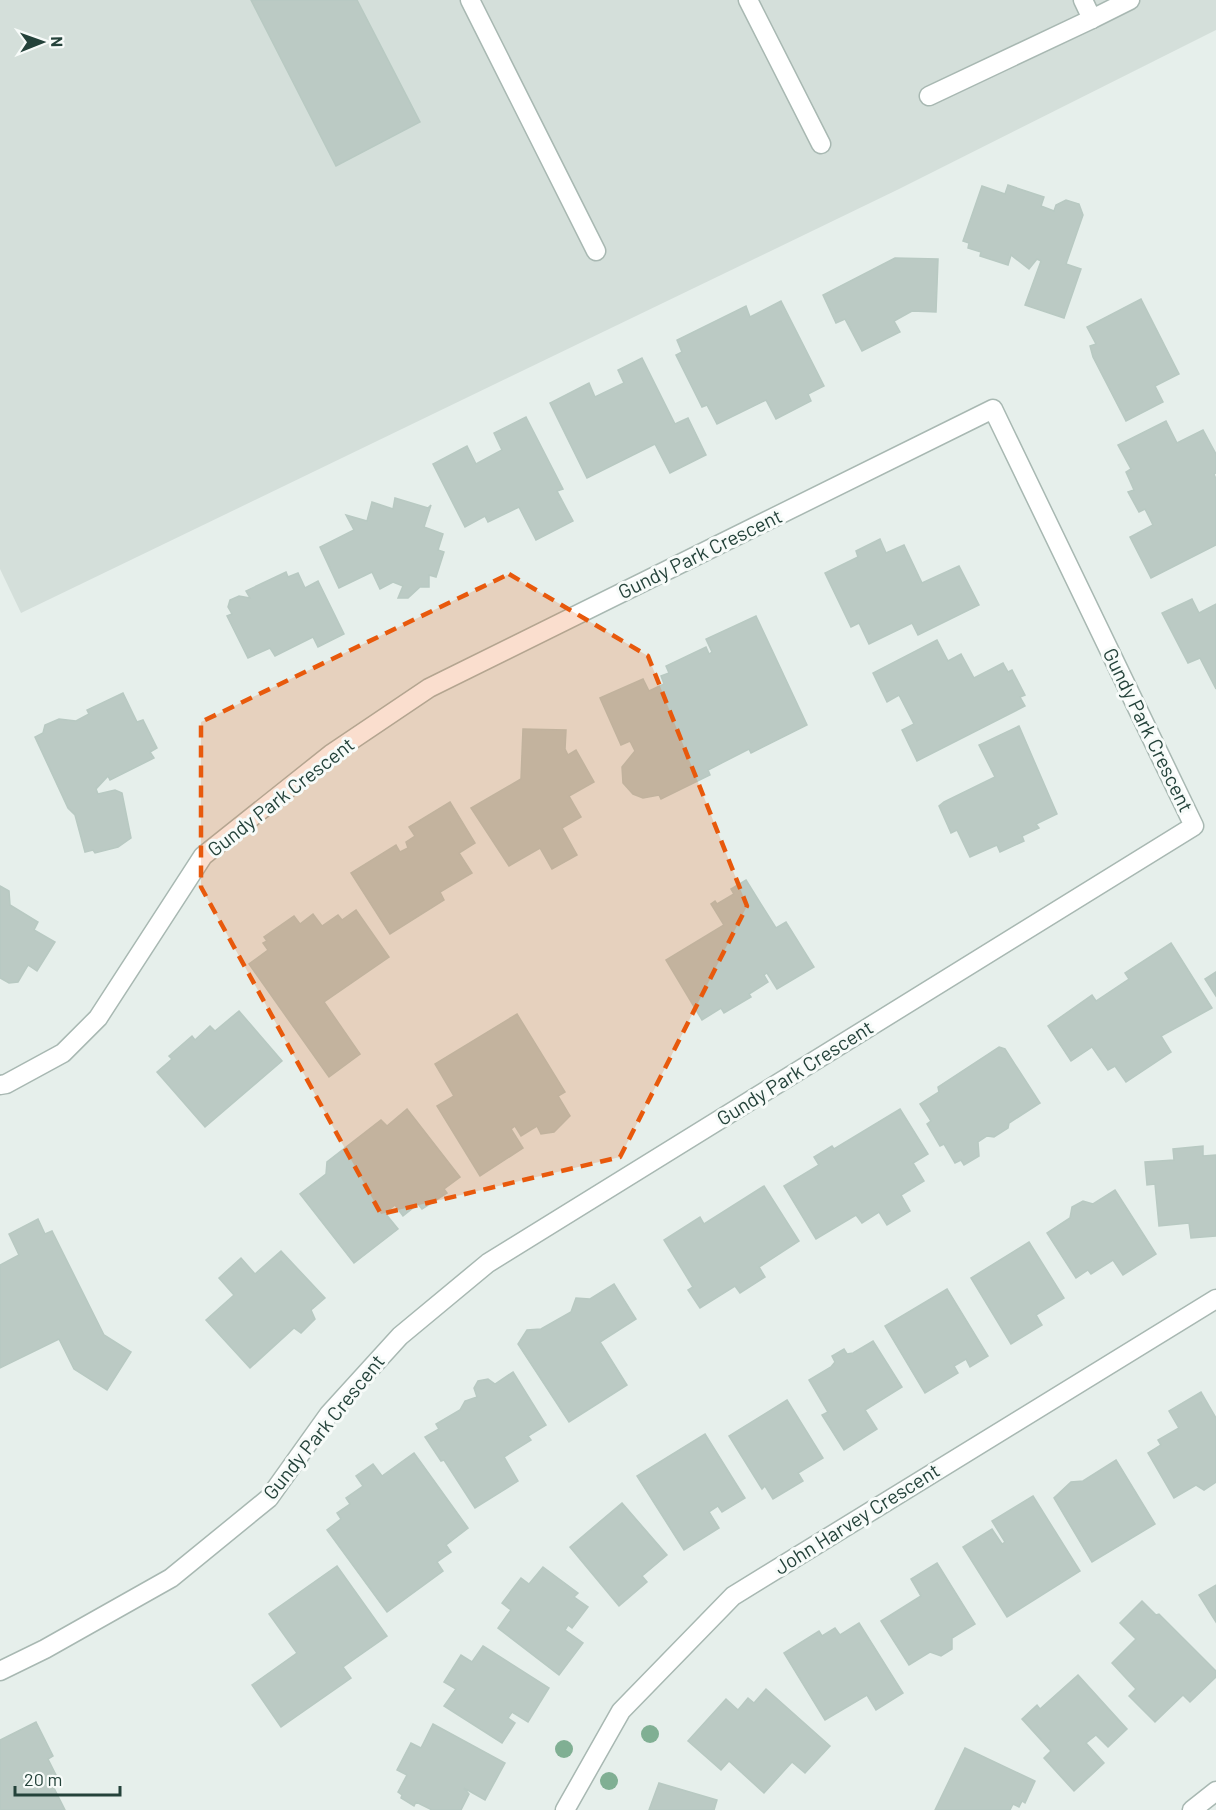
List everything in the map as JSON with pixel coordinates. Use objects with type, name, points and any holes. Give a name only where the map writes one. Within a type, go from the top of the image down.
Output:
[{"type":"street","points":[[470,0],[596,251]]},
{"type":"street","points":[[748,0],[821,144]]},
{"type":"street","points":[[1083,0],[1092,19]]},
{"type":"street","points":[[929,96],[1130,0]]},
{"type":"street","name":"Gundy Park Crescent","points":[[0,1085],[6,1084],[63,1053],[98,1018],[203,856],[331,754],[429,688],[993,409],[1194,826],[488,1263],[400,1336],[329,1414],[269,1498],[171,1578],[45,1649],[0,1671]]},
{"type":"street","name":"John Harvey Crescent","points":[[565,1810],[621,1711],[733,1596],[1216,1299]]},
{"type":"street","points":[[1192,1810],[1216,1791]]},
{"type":"highlighted area","points":[[509,574],[648,656],[747,906],[620,1157],[381,1214],[201,887],[201,722]]},
{"type":"shaded area","points":[[0,0],[1216,0],[1216,30],[899,189],[21,613],[0,569]]},
{"type":"building","points":[[251,0],[357,0],[420,122],[336,166]]},
{"type":"building","points":[[1008,185],[1044,197],[1041,206],[1054,211],[1056,205],[1066,200],[1079,204],[1083,215],[1066,264],[1081,269],[1064,318],[1025,305],[1041,261],[1037,259],[1029,269],[1011,255],[1008,265],[980,256],[981,252],[968,248],[969,243],[963,241],[982,186],[1005,194]]},
{"type":"building","points":[[895,258],[938,259],[936,312],[912,311],[894,321],[900,332],[862,351],[845,319],[836,323],[823,295]]},
{"type":"building","points":[[1141,299],[1179,374],[1155,386],[1163,402],[1126,421],[1093,357],[1090,346],[1096,344],[1087,327]]},
{"type":"building","points":[[781,301],[824,386],[808,394],[811,401],[776,419],[766,400],[717,424],[707,405],[702,407],[676,355],[682,352],[677,340],[746,306],[750,317]]},
{"type":"building","points":[[642,358],[675,424],[688,418],[706,455],[670,473],[655,444],[587,478],[550,403],[589,383],[595,397],[624,383],[618,370]]},
{"type":"building","points":[[526,417],[563,489],[557,491],[573,521],[536,540],[519,507],[488,522],[485,516],[465,527],[433,464],[467,446],[476,464],[502,450],[494,433]]},
{"type":"building","points":[[1166,421],[1177,443],[1203,430],[1216,454],[1216,473],[1214,474],[1216,479],[1216,545],[1151,578],[1130,537],[1153,525],[1145,509],[1139,512],[1128,492],[1134,490],[1126,472],[1131,469],[1118,445]]},
{"type":"building","points":[[395,498],[428,508],[431,505],[424,527],[443,534],[438,550],[444,552],[436,577],[429,575],[429,587],[420,587],[408,598],[398,598],[403,586],[393,582],[380,589],[372,572],[339,588],[320,547],[354,530],[346,515],[367,521],[372,502],[393,509]]},
{"type":"building","points":[[880,539],[886,553],[904,545],[922,583],[959,566],[979,605],[918,635],[912,623],[869,644],[859,623],[851,627],[825,573],[858,557],[856,551]]},
{"type":"building","points":[[286,572],[288,577],[298,573],[305,588],[318,581],[344,634],[318,647],[313,637],[275,656],[270,648],[248,658],[227,616],[232,614],[228,607],[230,600],[239,596],[250,598],[246,591]]},
{"type":"building","points":[[1192,599],[1199,613],[1216,604],[1216,689],[1200,658],[1188,663],[1162,613]]},
{"type":"building","points":[[756,616],[807,725],[751,753],[749,749],[708,770],[710,775],[661,799],[659,795],[643,798],[633,794],[623,783],[622,767],[635,751],[630,741],[621,745],[600,698],[643,679],[649,691],[664,684],[661,676],[669,673],[666,666],[706,647],[709,654],[712,652],[706,639]]},
{"type":"building","points":[[937,640],[948,661],[961,654],[974,678],[1003,663],[1008,672],[1012,670],[1025,695],[1020,697],[1025,706],[917,761],[902,730],[914,724],[899,695],[887,702],[873,673]]},
{"type":"building","points":[[123,693],[137,722],[143,720],[157,748],[150,752],[154,758],[110,780],[108,776],[96,789],[98,794],[115,790],[122,793],[131,838],[118,847],[95,853],[93,850],[85,852],[75,815],[68,808],[35,737],[43,733],[45,725],[59,719],[76,721],[89,714],[87,710]]},
{"type":"building","points":[[1019,726],[1057,814],[1036,824],[1039,828],[1022,836],[1024,841],[1000,852],[997,845],[970,857],[957,830],[951,833],[939,806],[995,777],[979,745]]},
{"type":"building","points":[[523,729],[566,730],[565,749],[568,755],[576,750],[594,782],[569,796],[581,817],[562,828],[577,855],[552,869],[540,848],[509,866],[471,808],[521,779]]},
{"type":"building","points":[[450,802],[475,843],[459,853],[472,873],[440,892],[444,900],[390,934],[351,873],[396,845],[400,852],[408,848],[406,842],[415,836],[409,827]]},
{"type":"building","points":[[746,880],[776,928],[786,922],[814,967],[777,989],[767,973],[764,975],[768,982],[749,994],[751,997],[724,1013],[721,1008],[702,1020],[666,960],[724,925],[711,904],[715,901],[717,904],[734,894],[731,889]]},
{"type":"building","points":[[0,886],[9,891],[10,905],[38,922],[34,930],[55,942],[37,971],[28,965],[18,982],[9,983],[0,978]]},
{"type":"building","points":[[356,910],[389,957],[324,1002],[360,1054],[329,1077],[249,964],[268,950],[263,943],[267,941],[264,937],[294,916],[300,924],[313,914],[322,926],[338,915],[342,920]]},
{"type":"building","points":[[1171,943],[1212,1008],[1161,1036],[1171,1052],[1126,1082],[1115,1066],[1108,1070],[1092,1047],[1071,1061],[1048,1026],[1092,995],[1096,1001],[1129,979],[1125,973]]},
{"type":"building","points":[[1216,972],[1216,996],[1205,979]]},
{"type":"building","points":[[239,1011],[282,1061],[205,1127],[157,1072],[172,1059],[169,1056],[192,1036],[195,1040],[210,1026],[215,1031]]},
{"type":"building","points":[[517,1014],[565,1092],[558,1096],[570,1116],[554,1132],[541,1134],[537,1126],[521,1136],[515,1126],[511,1129],[523,1148],[480,1176],[437,1106],[454,1096],[435,1064]]},
{"type":"building","points":[[999,1047],[1005,1049],[1040,1103],[1009,1123],[1008,1128],[994,1137],[987,1136],[978,1142],[979,1156],[964,1165],[961,1160],[955,1163],[944,1144],[940,1146],[927,1124],[931,1121],[920,1104],[939,1092],[938,1087]]},
{"type":"building","points":[[407,1109],[460,1177],[444,1189],[447,1193],[422,1209],[418,1204],[403,1216],[395,1205],[385,1213],[398,1229],[354,1263],[300,1194],[326,1174],[327,1162],[381,1120],[387,1126]]},
{"type":"building","points":[[900,1109],[928,1154],[913,1163],[924,1181],[901,1195],[910,1211],[887,1225],[879,1212],[862,1223],[856,1215],[816,1239],[784,1186],[819,1165],[814,1157],[832,1146],[834,1149]]},
{"type":"building","points":[[1203,1146],[1203,1156],[1216,1155],[1216,1236],[1191,1238],[1189,1223],[1159,1226],[1155,1184],[1147,1185],[1145,1162],[1174,1160],[1173,1149]]},
{"type":"building","points":[[764,1186],[799,1241],[759,1267],[765,1277],[740,1293],[735,1286],[700,1308],[688,1290],[693,1287],[664,1240],[700,1217],[704,1224]]},
{"type":"building","points":[[1115,1190],[1156,1254],[1123,1275],[1113,1260],[1091,1274],[1088,1270],[1076,1278],[1047,1233],[1070,1218],[1072,1207],[1083,1201],[1093,1204]]},
{"type":"building","points":[[38,1219],[45,1234],[52,1231],[104,1335],[131,1352],[107,1390],[74,1369],[59,1339],[0,1368],[0,1265],[19,1255],[9,1234]]},
{"type":"building","points":[[1029,1242],[1064,1298],[1036,1315],[1042,1325],[1011,1344],[971,1278]]},
{"type":"building","points":[[281,1251],[325,1298],[311,1310],[315,1319],[301,1333],[294,1328],[250,1368],[206,1320],[234,1295],[219,1278],[241,1258],[255,1274]]},
{"type":"building","points":[[614,1284],[636,1319],[600,1342],[627,1385],[569,1422],[518,1344],[527,1330],[541,1329],[571,1312],[576,1298],[590,1299]]},
{"type":"building","points":[[947,1289],[988,1356],[970,1367],[966,1359],[954,1366],[958,1373],[925,1393],[885,1326]]},
{"type":"building","points":[[873,1341],[902,1387],[865,1410],[877,1429],[844,1450],[822,1415],[828,1412],[809,1380],[831,1367],[835,1362],[832,1356],[844,1349],[847,1354],[853,1353]]},
{"type":"building","points":[[513,1372],[546,1425],[528,1436],[531,1440],[504,1457],[518,1481],[475,1508],[444,1460],[441,1461],[425,1437],[439,1429],[436,1424],[460,1410],[465,1401],[477,1397],[474,1388],[478,1381],[488,1379],[495,1384]]},
{"type":"building","points":[[1201,1392],[1216,1418],[1216,1482],[1204,1490],[1196,1485],[1174,1498],[1148,1453],[1161,1445],[1158,1440],[1179,1428],[1169,1411]]},
{"type":"building","points":[[787,1400],[823,1458],[798,1473],[803,1481],[773,1499],[765,1486],[762,1489],[729,1436]]},
{"type":"building","points":[[705,1434],[745,1498],[722,1512],[718,1506],[709,1512],[719,1528],[684,1550],[637,1476]]},
{"type":"building","points":[[414,1453],[468,1528],[446,1545],[451,1552],[437,1562],[443,1571],[387,1612],[327,1530],[341,1519],[337,1513],[350,1504],[346,1498],[363,1486],[356,1476],[373,1464],[382,1476]]},
{"type":"building","points":[[1116,1460],[1155,1524],[1092,1562],[1054,1498],[1071,1482],[1083,1481]]},
{"type":"building","points":[[1033,1496],[1080,1571],[1007,1617],[963,1547],[992,1529],[1002,1544],[1005,1542],[992,1521]]},
{"type":"building","points":[[622,1503],[667,1555],[642,1576],[647,1582],[619,1606],[570,1547]]},
{"type":"building","points":[[937,1563],[975,1624],[952,1638],[952,1649],[941,1656],[930,1652],[909,1665],[881,1621],[921,1596],[911,1579]]},
{"type":"building","points":[[337,1566],[387,1636],[343,1667],[351,1678],[281,1727],[252,1685],[297,1653],[269,1614]]},
{"type":"building","points":[[543,1567],[578,1593],[574,1597],[588,1607],[572,1628],[568,1625],[565,1630],[583,1643],[559,1675],[498,1628],[511,1610],[502,1603],[521,1578],[529,1584]]},
{"type":"building","points":[[1216,1585],[1216,1622],[1199,1595]]},
{"type":"building","points":[[1142,1601],[1156,1615],[1159,1614],[1216,1671],[1216,1677],[1190,1702],[1183,1695],[1155,1722],[1129,1696],[1136,1689],[1112,1663],[1136,1639],[1120,1623]]},
{"type":"building","points":[[859,1623],[903,1693],[876,1710],[867,1695],[825,1720],[784,1653],[819,1631],[822,1636],[835,1628],[840,1635]]},
{"type":"building","points":[[483,1646],[549,1688],[528,1722],[512,1712],[508,1718],[515,1723],[502,1743],[444,1706],[456,1689],[444,1682],[461,1655],[472,1662]]},
{"type":"building","points":[[1078,1675],[1127,1729],[1108,1747],[1096,1735],[1086,1743],[1104,1763],[1074,1791],[1044,1758],[1051,1751],[1022,1719],[1037,1705],[1040,1709]]},
{"type":"building","points":[[766,1689],[830,1746],[805,1773],[792,1762],[764,1793],[729,1761],[721,1770],[688,1741],[726,1699],[738,1710],[748,1698],[754,1703]]},
{"type":"building","points":[[36,1722],[53,1756],[48,1759],[60,1783],[53,1786],[65,1810],[0,1810],[0,1740]]},
{"type":"building","points":[[433,1724],[505,1763],[485,1800],[464,1788],[469,1794],[461,1810],[432,1810],[416,1802],[414,1806],[401,1798],[402,1795],[398,1792],[407,1775],[397,1770],[411,1743],[421,1748]]},
{"type":"building","points":[[965,1748],[1035,1781],[1025,1803],[1022,1801],[1019,1807],[1013,1804],[1010,1810],[935,1810]]},
{"type":"building","points":[[659,1783],[717,1800],[714,1810],[649,1810]]}]
